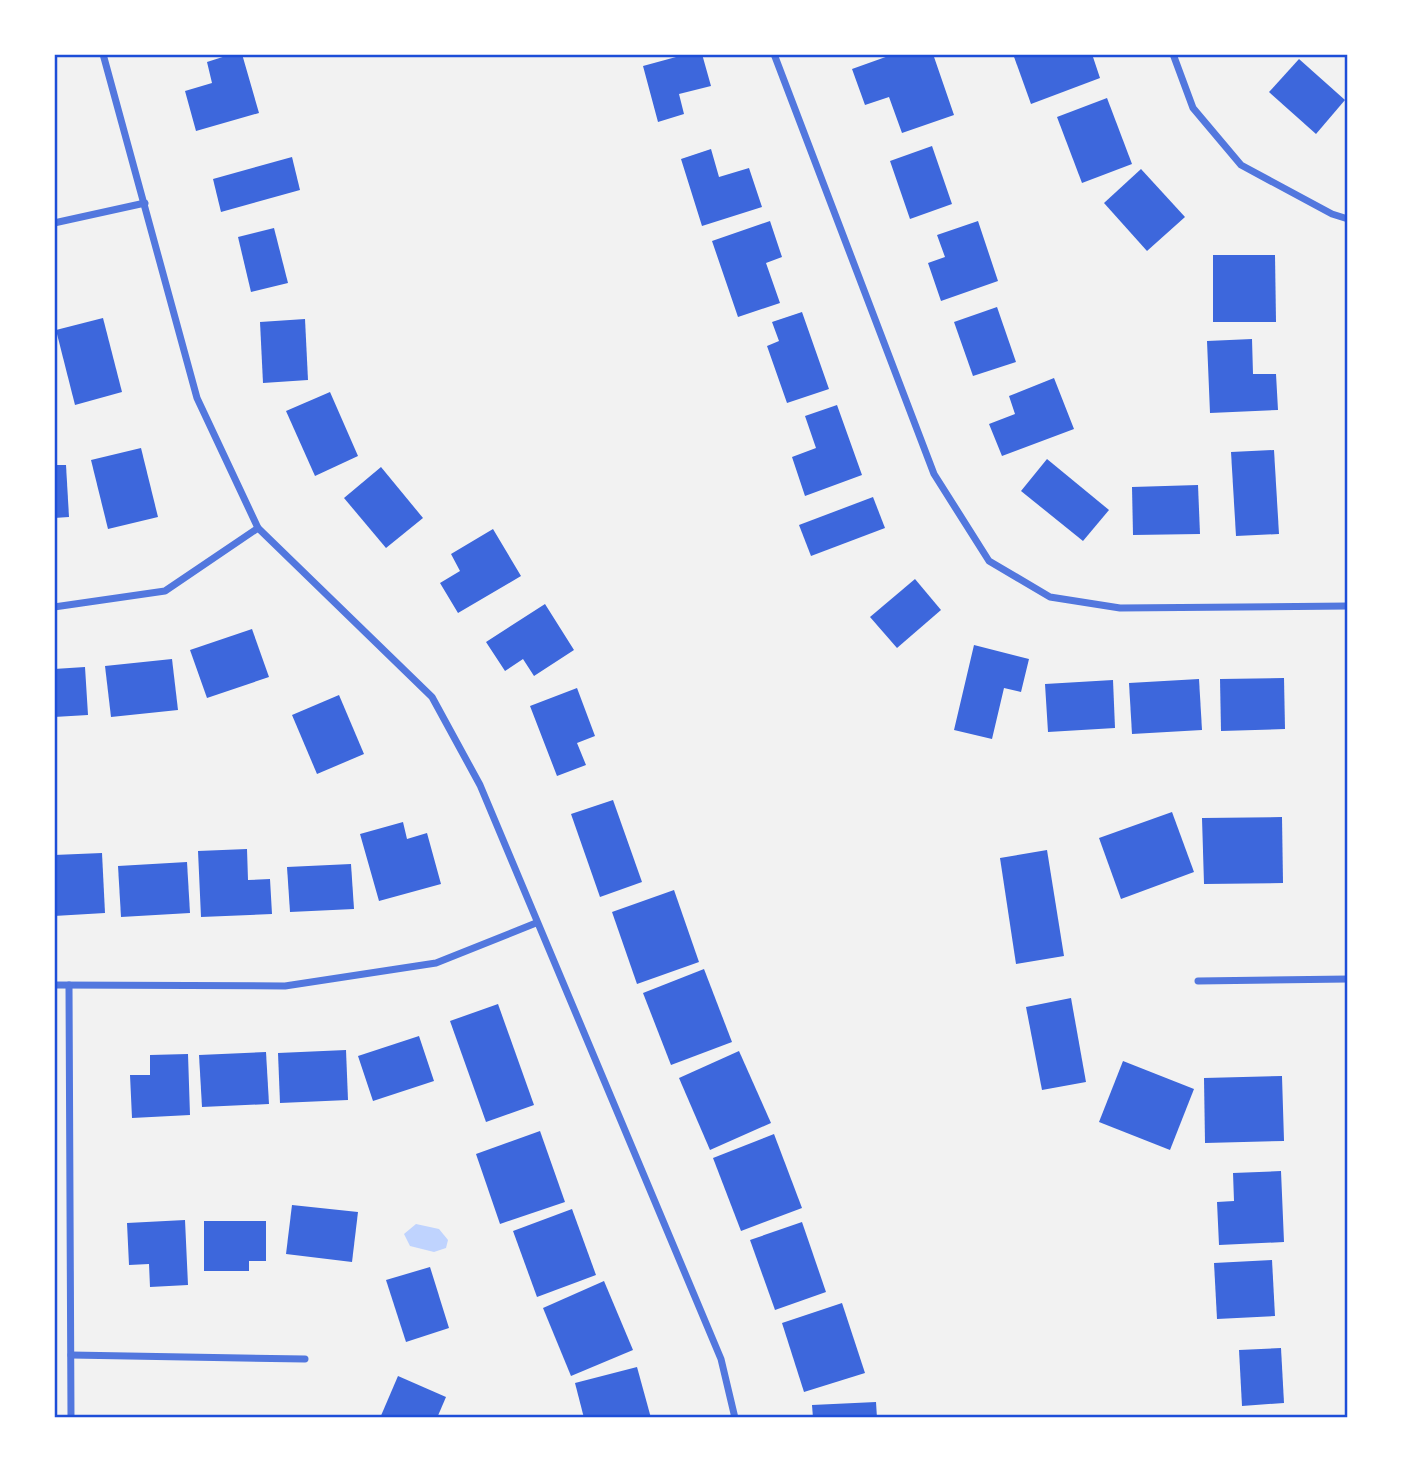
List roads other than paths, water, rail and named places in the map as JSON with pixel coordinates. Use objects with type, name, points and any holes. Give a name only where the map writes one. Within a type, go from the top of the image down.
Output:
[{"type":"street","points":[[103,54],[197,398],[258,528],[432,697],[480,785],[722,1359],[735,1418]]},
{"type":"street","points":[[774,54],[934,474],[989,561],[1050,597],[1120,608],[1348,606]]},
{"type":"street","points":[[1173,54],[1194,107],[1241,165],[1332,214],[1348,219]]},
{"type":"street","points":[[54,223],[145,203]]},
{"type":"street","points":[[54,607],[165,592],[258,528]]},
{"type":"street","points":[[54,985],[285,986],[436,963],[536,923]]},
{"type":"street","points":[[1198,981],[1348,979]]},
{"type":"street","points":[[69,985],[71,1418]]},
{"type":"street","points":[[71,1355],[304,1359]]},
{"type":"water","points":[[416,1224],[439,1229],[448,1240],[446,1248],[434,1252],[410,1246],[404,1234]]}]
